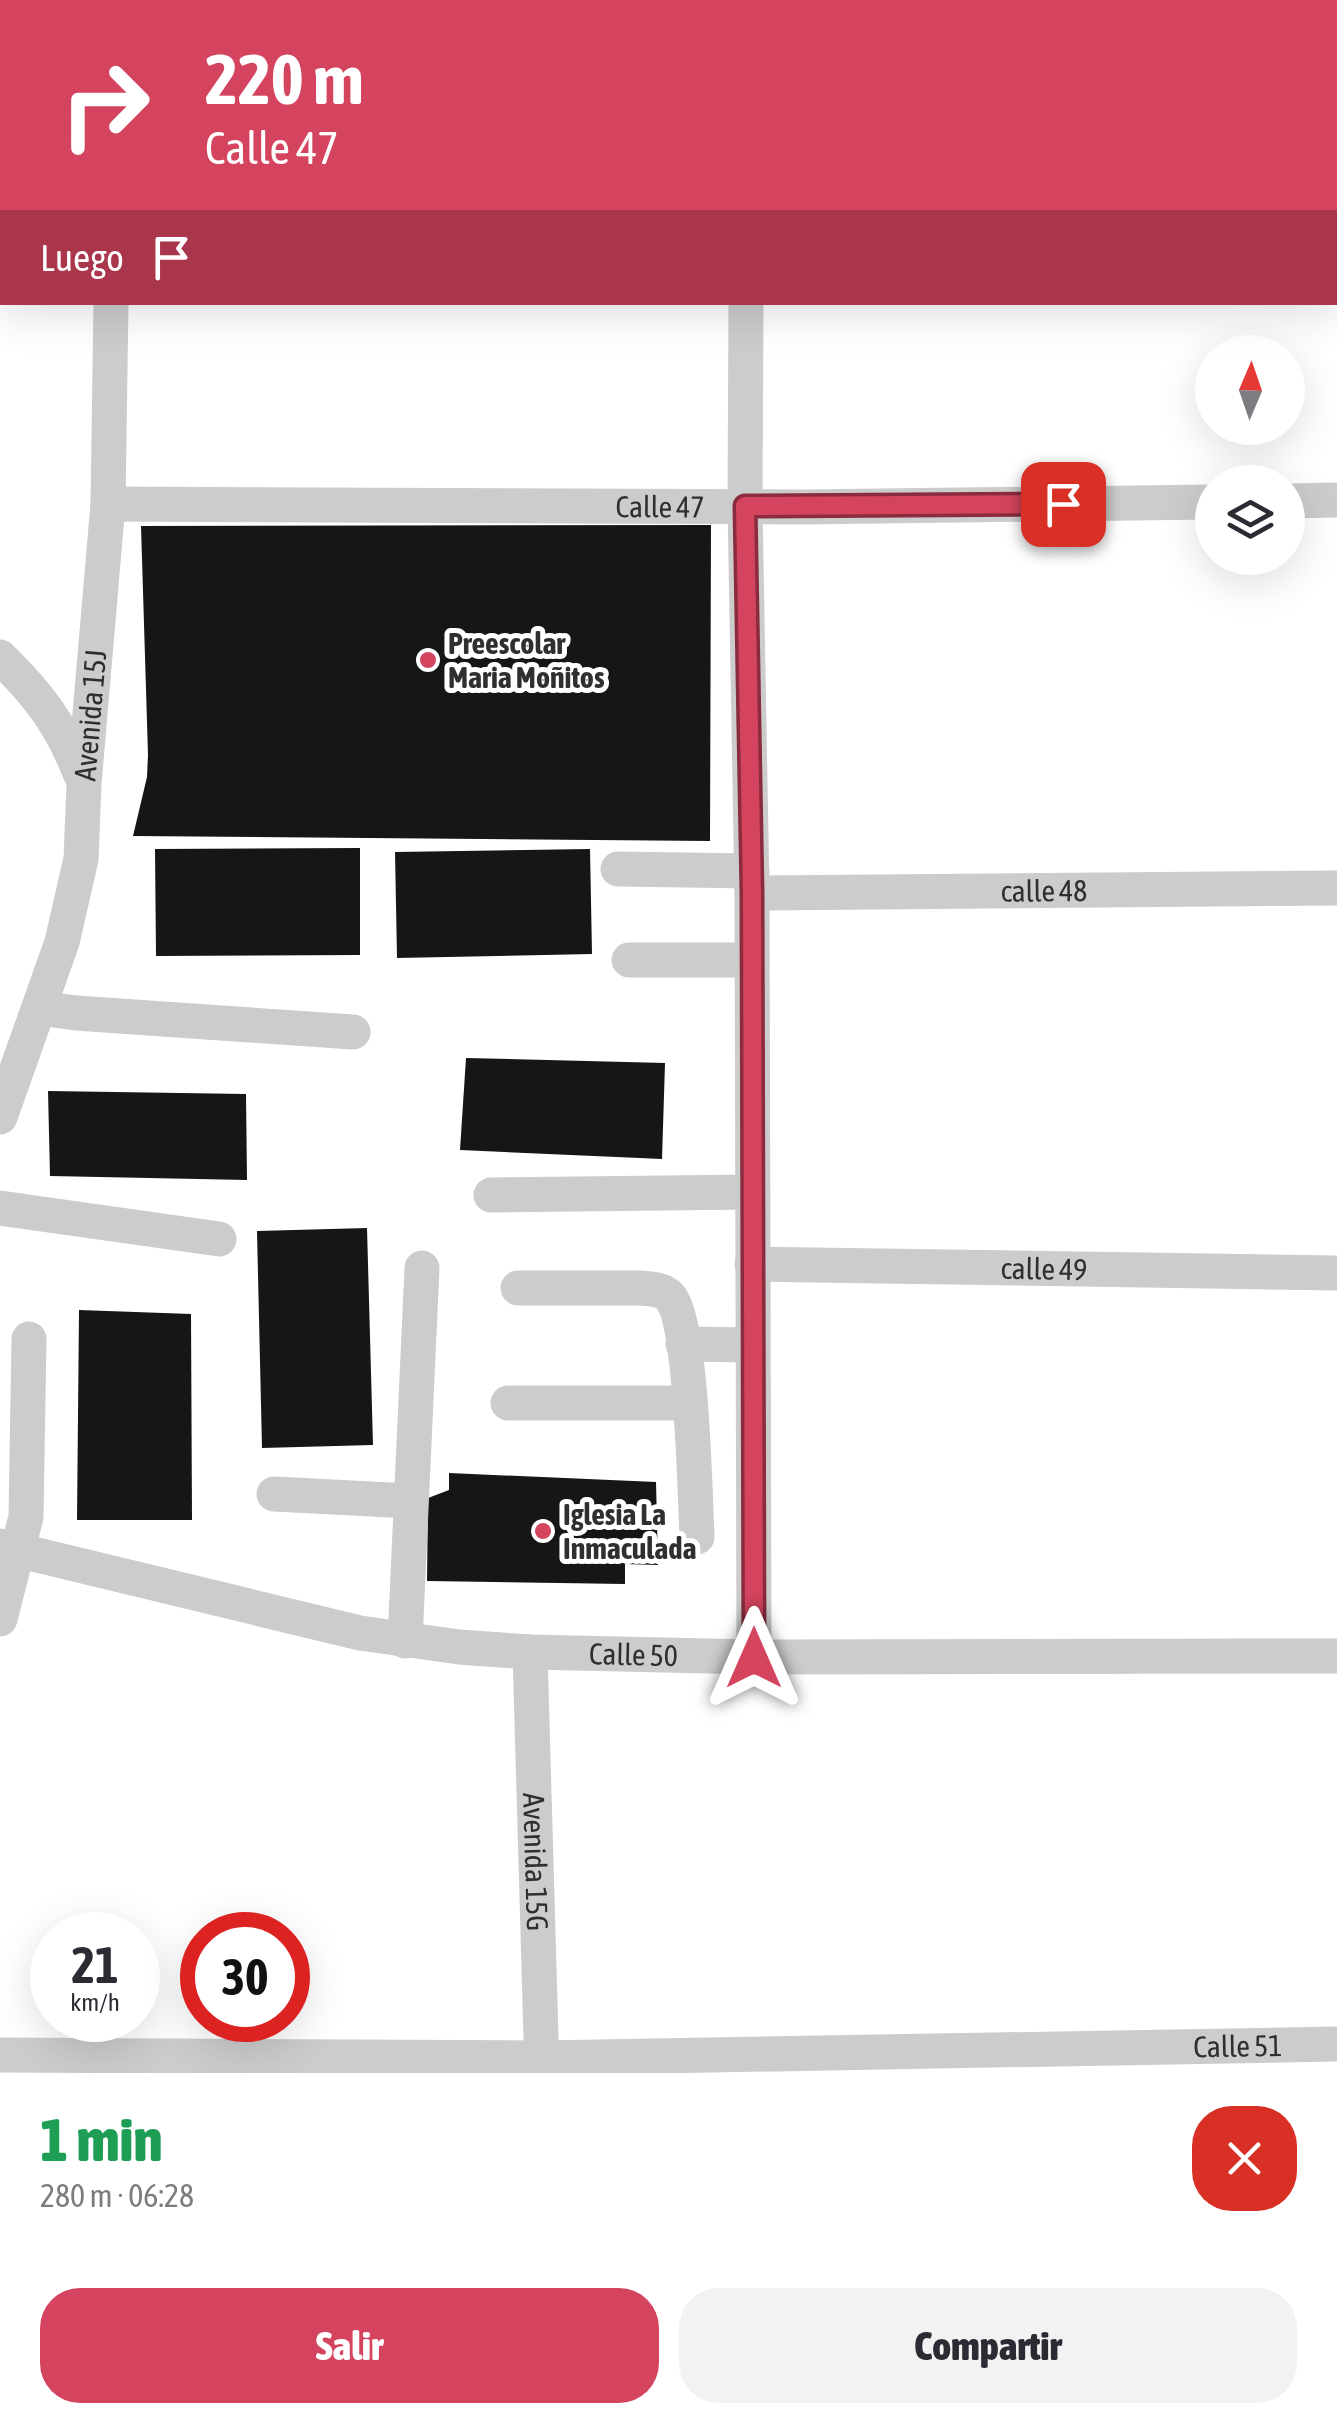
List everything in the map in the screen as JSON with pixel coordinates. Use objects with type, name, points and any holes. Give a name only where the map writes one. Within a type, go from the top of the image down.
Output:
[{"type":"street","name":"Avenida 15J","points":[[0,1117],[62,942],[81,859],[108,504],[110,305]]},
{"type":"street","points":[[746,305],[754,1658]]},
{"type":"street","points":[[1305,501],[1337,500]]},
{"type":"street","name":"Calle 47","points":[[108,504],[745,506],[1195,502]]},
{"type":"street","points":[[0,656],[64,732],[84,784]]},
{"type":"street","name":"calle 48","points":[[618,869],[752,882],[1337,888]]},
{"type":"street","points":[[629,960],[752,960]]},
{"type":"street","points":[[40,1008],[76,1014],[353,1032]]},
{"type":"street","points":[[490,1194],[752,1192]]},
{"type":"street","points":[[0,1208],[219,1239]]},
{"type":"street","name":"calle 49","points":[[752,1264],[1337,1272]]},
{"type":"street","points":[[406,1641],[422,1268]]},
{"type":"street","points":[[518,1288],[641,1288],[660,1291],[672,1300],[683,1344],[690,1403],[697,1537]]},
{"type":"street","points":[[0,1619],[8,1549],[26,1517],[29,1339]]},
{"type":"street","points":[[683,1344],[752,1346]]},
{"type":"street","points":[[508,1403],[690,1403]]},
{"type":"street","points":[[274,1494],[410,1501]]},
{"type":"street","name":"Calle 50","points":[[8,1549],[406,1641],[530,1652],[754,1658],[1337,1656]]},
{"type":"street","name":"Avenida 15G","points":[[530,1652],[542,2065]]},
{"type":"street","name":"Calle 51","points":[[0,2056],[542,2065],[1337,2044]]},
{"type":"building","name":"Preescolar Maria Moñitos","points":[[711,525],[710,841],[133,836],[147,777],[148,755],[141,526]]},
{"type":"building","points":[[360,848],[360,955],[156,956],[155,849]]},
{"type":"building","points":[[590,849],[592,954],[397,958],[395,852]]},
{"type":"building","points":[[466,1058],[665,1063],[662,1159],[460,1150]]},
{"type":"building","points":[[48,1091],[246,1094],[247,1180],[50,1176]]},
{"type":"building","points":[[367,1228],[373,1445],[262,1448],[257,1231]]},
{"type":"building","points":[[79,1310],[191,1314],[192,1520],[77,1520]]},
{"type":"building","name":"Iglesia La Inmaculada","points":[[449,1473],[656,1482],[658,1565],[625,1564],[625,1584],[427,1581],[428,1498],[449,1490]]},
{"type":"place","name":"Preescolar Maria Moñitos","points":[[428,660]]},
{"type":"place","name":"Iglesia La Inmaculada","points":[[543,1531]]},
{"type":"route","points":[[754,1658],[752,893],[745,506],[1063,504]]}]
